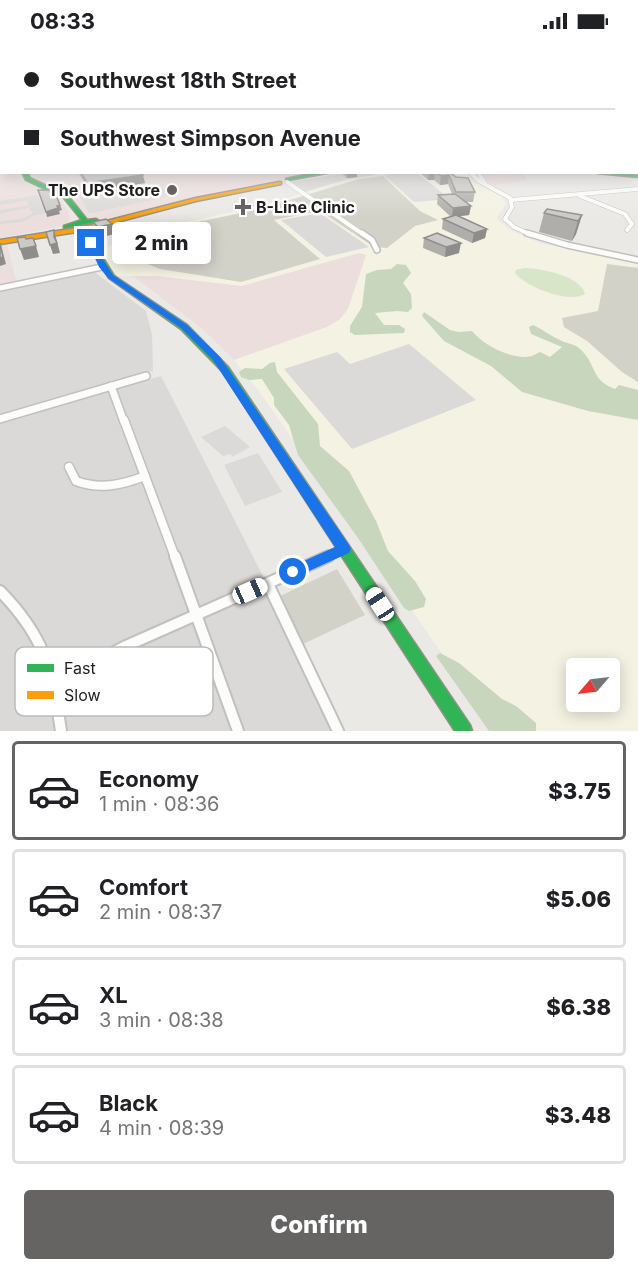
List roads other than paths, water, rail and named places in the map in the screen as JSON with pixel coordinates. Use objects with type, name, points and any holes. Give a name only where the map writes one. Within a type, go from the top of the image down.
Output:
[{"type":"street","points":[[25,174],[28,179],[66,197],[89,224],[89,240]]},
{"type":"street","points":[[89,224],[149,209],[321,174]]},
{"type":"street","points":[[472,174],[511,200],[580,196],[600,191],[638,189]]},
{"type":"street","points":[[479,174],[485,184]]},
{"type":"street","points":[[618,174],[638,176]]},
{"type":"street","points":[[284,182],[377,249]]},
{"type":"street","points":[[580,196],[625,214],[632,224],[627,230]]},
{"type":"street","points":[[0,242],[131,216],[195,200]]},
{"type":"street","points":[[511,200],[512,207],[505,219],[515,230],[538,238],[638,260]]},
{"type":"street","points":[[73,207],[76,220],[74,227]]},
{"type":"street","points":[[131,216],[149,209]]},
{"type":"street","points":[[74,227],[89,240],[102,267],[117,282],[184,327],[217,359],[464,731]]},
{"type":"street","points":[[0,288],[102,267]]},
{"type":"street","points":[[0,419],[146,376]]},
{"type":"street","points":[[111,386],[208,647]]},
{"type":"street","points":[[69,467],[76,480],[93,486],[119,484],[145,476]]},
{"type":"street","points":[[124,647],[344,549]]},
{"type":"street","points":[[268,584],[338,731]]},
{"type":"street","points":[[0,591],[22,612],[40,639],[43,647]]},
{"type":"street","points":[[213,659],[238,731]]},
{"type":"street","points":[[59,716],[61,731]]},
{"type":"place","name":"The UPS Store","points":[[172,190]]},
{"type":"place","name":"B-Line Clinic","points":[[243,207]]}]
